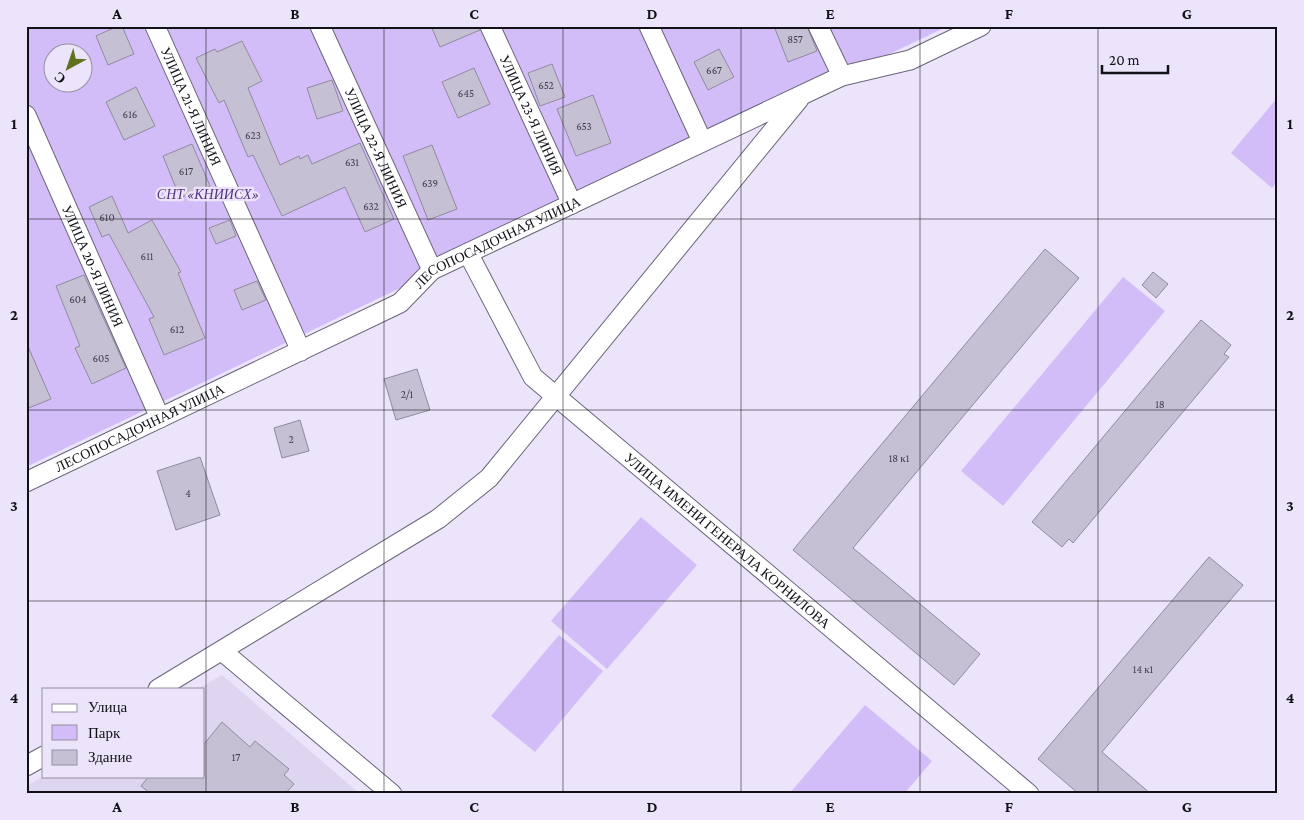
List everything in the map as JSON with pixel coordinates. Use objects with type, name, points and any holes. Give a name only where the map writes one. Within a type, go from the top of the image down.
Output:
[{"type":"street","name":"УЛИЦА 21-Я ЛИНИЯ","points":[[155,26],[301,350]]},
{"type":"street","name":"УЛИЦА 22-Я ЛИНИЯ","points":[[320,26],[432,270]]},
{"type":"street","name":"УЛИЦА 23-Я ЛИНИЯ","points":[[490,26],[572,204]]},
{"type":"street","points":[[649,26],[702,142]]},
{"type":"street","points":[[818,26],[842,76]]},
{"type":"street","name":"ЛЕСОПОСАДОЧНАЯ УЛИЦА","points":[[27,479],[160,418],[400,303],[432,270],[842,76],[910,60],[981,26]]},
{"type":"street","points":[[160,688],[438,520],[489,478],[803,94]]},
{"type":"street","name":"УЛИЦА 20-Я ЛИНИЯ","points":[[26,115],[160,418]]},
{"type":"street","name":"УЛИЦА ИМЕНИ ГЕНЕРАЛА КОРНИЛОВА","points":[[468,253],[533,377],[1029,794]]},
{"type":"street","points":[[222,651],[392,794]]},
{"type":"street","points":[[26,766],[42,757]]},
{"type":"shaded area","points":[[222,675],[360,794],[26,794],[26,786],[42,777],[205,778],[205,688],[200,688]]},
{"type":"green space","name":"СНТ «КНИИСХ»","points":[[26,26],[948,26],[26,467]]},
{"type":"green space","points":[[1278,97],[1278,180],[1272,188],[1231,153]]},
{"type":"green space","points":[[1123,277],[1165,311],[1003,506],[961,471]]},
{"type":"green space","points":[[641,517],[697,565],[607,669],[551,621]]},
{"type":"green space","points":[[559,635],[603,671],[535,752],[491,716]]},
{"type":"green space","points":[[865,705],[932,761],[904,794],[789,794]]},
{"type":"building","points":[[122,26],[134,54],[108,65],[96,36]]},
{"type":"building","points":[[431,26],[479,26],[480,30],[440,47]]},
{"type":"building","points":[[774,26],[807,26],[817,51],[788,62]]},
{"type":"building","points":[[242,41],[262,81],[248,88],[280,165],[299,156],[300,159],[308,155],[312,164],[360,143],[394,219],[365,232],[345,187],[282,216],[253,155],[248,157],[224,100],[219,103],[196,58],[215,49],[217,52]]},
{"type":"building","points":[[719,49],[734,77],[708,90],[694,62]]},
{"type":"building","points":[[552,64],[565,97],[540,106],[528,73]]},
{"type":"building","points":[[474,68],[490,104],[458,118],[442,82]]},
{"type":"building","points":[[332,80],[343,111],[317,119],[307,88]]},
{"type":"building","points":[[136,87],[155,126],[124,140],[106,102]]},
{"type":"building","points":[[593,95],[611,143],[576,156],[557,109]]},
{"type":"building","points":[[192,144],[210,186],[180,198],[163,156]]},
{"type":"building","points":[[432,145],[457,209],[428,220],[403,156]]},
{"type":"building","points":[[112,196],[128,233],[152,220],[181,272],[178,273],[205,338],[164,355],[149,319],[154,317],[109,234],[102,237],[89,207]]},
{"type":"building","points":[[230,220],[236,236],[216,244],[209,228]]},
{"type":"building","points":[[1045,249],[1079,278],[853,548],[980,654],[954,685],[793,550]]},
{"type":"building","points":[[1153,272],[1168,284],[1156,298],[1142,285]]},
{"type":"building","points":[[84,275],[126,368],[92,384],[75,348],[80,346],[56,286]]},
{"type":"building","points":[[257,281],[266,300],[242,310],[234,290]]},
{"type":"building","points":[[1201,320],[1231,345],[1224,354],[1229,357],[1073,543],[1069,539],[1062,547],[1032,522]]},
{"type":"building","points":[[26,342],[51,399],[26,409]]},
{"type":"building","points":[[417,369],[430,410],[396,420],[384,379]]},
{"type":"building","points":[[300,420],[309,451],[282,458],[274,428]]},
{"type":"building","points":[[200,457],[220,515],[176,530],[157,471]]},
{"type":"building","points":[[1209,557],[1243,585],[1102,752],[1151,794],[1079,794],[1038,759]]},
{"type":"building","points":[[222,722],[250,747],[255,741],[289,769],[284,775],[294,784],[285,794],[151,794],[141,786],[147,778],[205,778],[205,743]]}]
